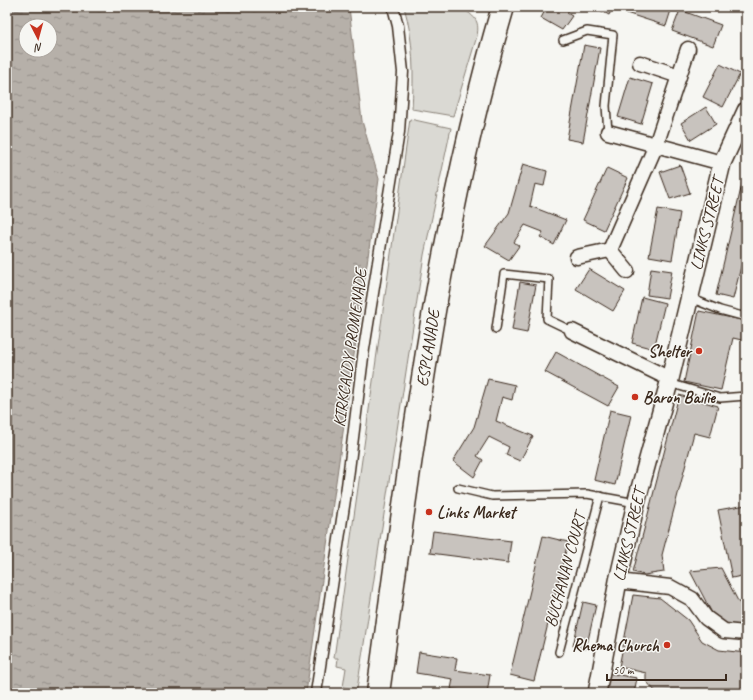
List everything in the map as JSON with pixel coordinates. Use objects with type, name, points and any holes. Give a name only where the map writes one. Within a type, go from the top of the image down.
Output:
[{"type":"main road","name":"ESPLANADE","points":[[378,693],[420,402],[442,266],[471,125],[503,7]]},
{"type":"street","name":"KIRKCALDY PROMENADE","points":[[316,693],[347,486],[364,349],[399,132],[403,72],[398,26],[393,7]]},
{"type":"street","points":[[610,250],[656,145],[688,50]]},
{"type":"street","points":[[640,63],[679,76]]},
{"type":"street","name":"LINKS STREET","points":[[596,693],[618,582],[636,503],[669,381],[722,163],[746,111]]},
{"type":"street","name":"LINKS STREET","points":[[608,132],[722,163]]},
{"type":"street","points":[[577,257],[610,250]]},
{"type":"street","points":[[610,250],[627,271]]},
{"type":"street","points":[[572,331],[669,381]]},
{"type":"street","points":[[618,582],[670,587],[692,599],[706,618],[724,630],[746,633]]},
{"type":"lane","points":[[563,40],[587,31],[613,35],[606,106],[608,132]]},
{"type":"lane","points":[[496,329],[504,274],[549,279],[547,319],[572,331]]},
{"type":"lane","points":[[689,298],[720,310],[746,317]]},
{"type":"lane","points":[[669,381],[720,398],[746,396]]},
{"type":"lane","name":"BUCHANAN COURT","points":[[458,488],[492,496],[588,494],[636,503]]},
{"type":"lane","name":"BUCHANAN COURT","points":[[559,652],[600,496]]},
{"type":"shaded area","points":[[404,7],[461,7],[473,16],[477,22],[477,36],[453,116],[412,109],[413,83],[410,32]]},
{"type":"shaded area","points":[[410,119],[451,128],[424,255],[357,689],[343,687],[346,668],[337,666],[338,658],[334,658]]},
{"type":"water","points":[[7,7],[349,7],[362,121],[379,179],[306,693],[7,693]]},
{"type":"building","points":[[547,7],[571,7],[567,13],[572,16],[562,30],[541,18]]},
{"type":"building","points":[[594,7],[613,7],[609,15]]},
{"type":"building","points":[[625,7],[672,7],[666,26],[623,12]]},
{"type":"building","points":[[680,10],[721,25],[713,46],[672,31]]},
{"type":"building","points":[[584,45],[600,48],[583,142],[567,139]]},
{"type":"building","points":[[720,64],[740,74],[723,107],[703,97]]},
{"type":"building","points":[[630,77],[653,84],[641,124],[618,117]]},
{"type":"building","points":[[706,107],[716,124],[691,140],[681,123]]},
{"type":"building","points":[[523,164],[547,171],[544,186],[535,184],[530,206],[566,220],[554,245],[540,237],[543,232],[525,225],[514,242],[519,246],[509,260],[485,246],[509,213]]},
{"type":"building","points":[[680,165],[690,193],[670,199],[660,172]]},
{"type":"building","points":[[746,167],[746,246],[733,299],[716,295]]},
{"type":"building","points":[[607,168],[628,178],[604,230],[583,220]]},
{"type":"building","points":[[658,209],[680,213],[672,260],[649,256]]},
{"type":"building","points":[[651,268],[672,271],[667,298],[647,295]]},
{"type":"building","points":[[589,269],[625,291],[613,311],[576,289]]},
{"type":"building","points":[[520,282],[536,285],[527,333],[512,330]]},
{"type":"building","points":[[642,297],[665,303],[654,349],[632,343]]},
{"type":"building","points":[[699,311],[746,321],[746,341],[733,338],[721,390],[684,382]]},
{"type":"building","points":[[556,352],[619,387],[608,406],[545,372]]},
{"type":"building","points":[[488,379],[515,385],[512,400],[502,397],[496,421],[533,436],[520,461],[506,455],[509,447],[489,437],[477,456],[483,460],[474,477],[453,461],[474,427]]},
{"type":"building","points":[[679,395],[718,406],[710,437],[694,433],[662,555],[664,572],[644,575],[633,572]]},
{"type":"building","points":[[610,410],[631,415],[615,485],[594,480]]},
{"type":"building","points":[[746,505],[746,575],[732,578],[718,510]]},
{"type":"building","points":[[433,531],[511,541],[508,563],[430,553]]},
{"type":"building","points":[[543,536],[568,542],[534,681],[510,675]]},
{"type":"building","points":[[721,568],[739,603],[746,604],[746,627],[724,626],[713,615],[690,571]]},
{"type":"building","name":"Rhema Church","points":[[633,595],[660,598],[688,620],[702,641],[719,650],[746,653],[746,693],[699,689],[656,692],[646,681],[646,673],[619,667]]},
{"type":"building","points":[[583,602],[596,605],[586,649],[573,646]]},
{"type":"building","points":[[419,652],[457,658],[455,670],[490,675],[487,693],[475,693],[451,689],[453,679],[416,673]]},
{"type":"building","points":[[607,673],[637,678],[634,693],[603,693]]},
{"type":"place","name":"Shelter","points":[[699,351]]},
{"type":"place","name":"Baron Bailie","points":[[635,397]]},
{"type":"place","name":"Links Market","points":[[429,512]]},
{"type":"place","name":"Rhema Church","points":[[667,645]]}]
